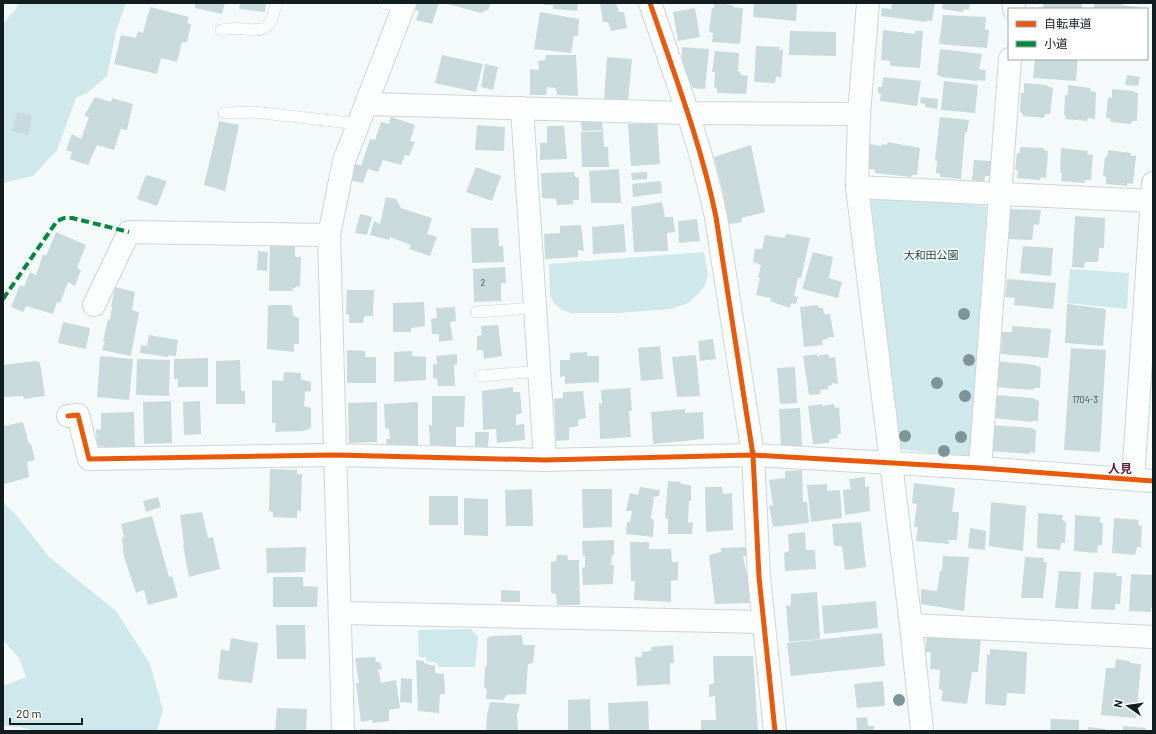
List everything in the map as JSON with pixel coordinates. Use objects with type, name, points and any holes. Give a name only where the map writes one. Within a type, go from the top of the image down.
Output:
[{"type":"street","points":[[650,3],[687,112],[711,193],[716,217],[753,455],[759,578],[775,731]]},
{"type":"street","points":[[868,3],[859,114],[857,187],[911,625],[922,731]]},
{"type":"street","points":[[343,731],[329,235],[344,161],[367,104],[398,4]]},
{"type":"street","points":[[980,468],[1010,60]]},
{"type":"street","points":[[367,104],[687,112],[859,114]]},
{"type":"street","points":[[522,108],[545,460]]},
{"type":"street","points":[[68,416],[78,415],[89,459],[335,455],[545,460],[753,455],[980,468],[1143,480],[1152,192],[999,194],[857,187]]},
{"type":"street","points":[[94,305],[129,232],[329,235]]},
{"type":"street","points":[[340,613],[763,622]]},
{"type":"street","points":[[911,625],[1153,637]]},
{"type":"lane","points":[[221,30],[238,27],[255,30],[264,29],[274,17],[276,3]]},
{"type":"lane","points":[[224,113],[254,112],[359,124]]},
{"type":"lane","points":[[476,312],[535,308]]},
{"type":"lane","points":[[480,376],[540,371]]},
{"type":"green space","points":[[19,3],[126,3],[116,31],[107,76],[87,93],[76,98],[57,150],[33,176],[3,183],[3,24]]},
{"type":"green space","name":"大和田公園","points":[[870,196],[987,206],[971,458],[900,449]]},
{"type":"green space","points":[[704,252],[708,275],[705,285],[688,303],[671,309],[618,313],[571,313],[562,310],[554,303],[550,296],[549,264]]},
{"type":"green space","points":[[1070,269],[1129,273],[1127,309],[1067,303]]},
{"type":"green space","points":[[3,502],[17,516],[49,557],[116,611],[150,664],[163,710],[157,731],[34,731],[20,727],[3,726],[3,684],[6,685],[26,677],[19,658],[3,640]]},
{"type":"green space","points":[[471,629],[478,637],[475,667],[438,667],[437,663],[426,661],[426,657],[419,657],[418,630]]},
{"type":"building","points":[[195,3],[225,3],[222,14],[195,8]]},
{"type":"building","points":[[240,3],[266,3],[265,12],[239,9]]},
{"type":"building","points":[[417,3],[439,3],[432,24],[416,20],[419,11],[415,10]]},
{"type":"building","points":[[444,3],[490,3],[489,9],[481,13]]},
{"type":"building","points":[[544,3],[578,3],[577,11],[553,9],[553,5],[544,5]]},
{"type":"building","points":[[600,3],[616,3],[619,12],[624,12],[627,28],[611,31],[608,22],[603,22]]},
{"type":"building","points":[[714,3],[733,5],[733,7],[743,8],[740,44],[712,42],[713,33],[709,32]]},
{"type":"building","points":[[754,3],[797,3],[796,21],[753,17]]},
{"type":"building","points":[[892,3],[935,3],[932,21],[927,20],[927,22],[881,16],[882,8],[891,9]]},
{"type":"building","points":[[943,3],[970,3],[969,10],[964,9],[963,12],[942,9]]},
{"type":"building","points":[[1043,3],[1082,3],[1082,8],[1043,8]]},
{"type":"building","points":[[1094,3],[1122,3],[1122,5],[1144,8],[1094,8]]},
{"type":"building","points":[[150,7],[189,17],[187,23],[191,24],[187,42],[182,42],[177,62],[161,58],[157,74],[114,64],[121,35],[136,38],[138,31],[143,33]]},
{"type":"building","points":[[695,8],[700,37],[678,41],[673,12]]},
{"type":"building","points":[[540,12],[579,19],[578,36],[574,36],[571,53],[534,49]]},
{"type":"building","points":[[943,15],[986,17],[985,29],[989,30],[987,48],[939,44]]},
{"type":"building","points":[[883,30],[915,34],[915,31],[923,31],[920,68],[890,66],[890,61],[881,60]]},
{"type":"building","points":[[790,31],[836,32],[836,56],[789,55]]},
{"type":"building","points":[[756,46],[780,47],[779,50],[783,50],[781,77],[776,77],[775,83],[754,82]]},
{"type":"building","points":[[682,47],[709,49],[705,89],[693,88],[687,78],[682,74]]},
{"type":"building","points":[[940,49],[982,54],[979,69],[986,71],[985,81],[941,77],[937,75]]},
{"type":"building","points":[[715,51],[739,53],[738,71],[741,75],[748,76],[746,94],[717,93],[717,88],[714,87],[715,72],[712,72]]},
{"type":"building","points":[[442,55],[483,64],[476,92],[435,83]]},
{"type":"building","points":[[546,55],[576,55],[578,96],[557,95],[556,88],[547,87],[546,95],[530,95],[530,69],[539,70],[538,61],[545,60]]},
{"type":"building","points":[[607,57],[632,59],[628,101],[604,101]]},
{"type":"building","points":[[1035,60],[1078,60],[1076,81],[1033,78]]},
{"type":"building","points":[[485,64],[498,67],[493,90],[481,87]]},
{"type":"building","points":[[1127,75],[1140,77],[1138,86],[1125,85]]},
{"type":"building","points":[[883,77],[921,81],[917,106],[880,101],[881,94],[878,93],[878,87],[882,87]]},
{"type":"building","points":[[944,81],[978,85],[975,113],[941,110]]},
{"type":"building","points":[[1024,83],[1047,85],[1053,88],[1050,114],[1045,114],[1044,118],[1023,116],[1020,112],[1021,93],[1024,93]]},
{"type":"building","points":[[1068,85],[1090,88],[1091,91],[1096,92],[1095,119],[1088,118],[1087,121],[1065,119],[1065,95],[1068,95]]},
{"type":"building","points":[[1112,89],[1134,91],[1138,93],[1137,121],[1132,121],[1131,124],[1110,122],[1111,119],[1106,118],[1108,97],[1112,98]]},
{"type":"building","points":[[95,97],[111,102],[112,98],[133,104],[127,130],[121,129],[114,150],[97,145],[88,165],[70,159],[72,152],[66,150],[72,134],[81,139],[89,117],[84,116]]},
{"type":"building","points":[[921,97],[938,99],[937,109],[925,107],[925,104],[920,103]]},
{"type":"building","points":[[17,112],[32,115],[28,135],[12,131]]},
{"type":"building","points":[[391,117],[415,125],[410,141],[415,142],[409,156],[405,155],[401,165],[383,160],[378,172],[368,169],[363,183],[349,180],[354,163],[361,166],[370,139],[375,140],[381,122],[389,124]]},
{"type":"building","points":[[940,117],[969,120],[967,132],[965,132],[961,179],[940,177],[940,174],[936,173],[937,161],[935,160]]},
{"type":"building","points":[[219,121],[239,125],[225,191],[204,185]]},
{"type":"building","points":[[602,121],[603,130],[582,131],[581,122]]},
{"type":"building","points":[[657,122],[660,164],[631,166],[628,124]]},
{"type":"building","points":[[477,125],[505,127],[504,151],[475,150]]},
{"type":"building","points":[[547,126],[564,126],[567,159],[540,160],[540,143],[547,143]]},
{"type":"building","points":[[603,131],[604,147],[608,147],[609,167],[582,167],[581,132]]},
{"type":"building","points":[[888,142],[920,148],[917,175],[912,175],[911,177],[875,173],[875,170],[865,168],[869,144],[882,146],[882,144],[887,145]]},
{"type":"building","points":[[751,145],[765,212],[741,218],[742,222],[725,225],[719,199],[724,196],[714,157]]},
{"type":"building","points":[[1020,147],[1043,148],[1044,150],[1048,151],[1046,178],[1041,177],[1040,180],[1017,178],[1018,170],[1015,170],[1017,153],[1020,153]]},
{"type":"building","points":[[1061,148],[1088,151],[1087,154],[1093,155],[1091,180],[1085,180],[1085,183],[1061,181]]},
{"type":"building","points":[[1108,150],[1131,153],[1131,156],[1136,156],[1133,184],[1127,183],[1127,186],[1106,184],[1106,177],[1103,176],[1105,157],[1107,157]]},
{"type":"building","points":[[974,160],[991,161],[991,176],[985,176],[984,182],[972,180]]},
{"type":"building","points":[[476,167],[501,176],[492,201],[466,192]]},
{"type":"building","points":[[619,169],[621,203],[591,203],[589,171]]},
{"type":"building","points":[[574,172],[575,177],[579,178],[579,200],[573,200],[573,204],[557,205],[556,199],[542,198],[541,173]]},
{"type":"building","points":[[647,172],[647,179],[632,180],[631,173]]},
{"type":"building","points":[[146,175],[167,181],[157,206],[137,199]]},
{"type":"building","points":[[661,181],[662,193],[633,197],[632,184]]},
{"type":"building","points":[[386,197],[396,199],[401,208],[432,218],[427,234],[437,237],[430,256],[409,249],[411,245],[390,237],[389,240],[370,235],[374,221],[380,224]]},
{"type":"building","points":[[662,202],[665,217],[673,217],[675,232],[667,233],[668,251],[634,252],[631,207]]},
{"type":"building","points":[[1008,209],[1041,210],[1039,225],[1034,224],[1032,240],[1006,239]]},
{"type":"building","points":[[360,214],[372,217],[367,235],[355,233]]},
{"type":"building","points":[[1075,216],[1105,218],[1104,248],[1099,248],[1098,262],[1085,262],[1084,268],[1072,267]]},
{"type":"building","points":[[697,219],[700,241],[679,243],[678,221]]},
{"type":"building","points":[[624,224],[626,252],[593,254],[592,227]]},
{"type":"building","points":[[581,225],[584,251],[578,250],[578,257],[545,259],[544,234],[560,233],[560,226]]},
{"type":"building","points":[[471,228],[498,228],[499,246],[503,246],[504,262],[472,263]]},
{"type":"building","points":[[56,232],[86,245],[77,268],[81,270],[75,286],[68,282],[60,303],[57,302],[53,314],[26,306],[23,312],[11,307],[20,285],[24,287],[30,272],[36,275],[43,254],[46,256]]},
{"type":"building","points":[[787,234],[810,238],[801,278],[798,278],[794,296],[798,297],[796,304],[791,303],[790,308],[770,301],[771,298],[756,295],[761,265],[753,262],[755,249],[762,249],[765,235],[784,238]]},
{"type":"building","points":[[270,245],[295,246],[295,257],[301,257],[300,286],[293,288],[292,291],[269,291]]},
{"type":"building","points":[[1023,246],[1053,248],[1051,276],[1020,273]]},
{"type":"building","points":[[258,251],[268,252],[267,271],[257,270]]},
{"type":"building","points":[[813,252],[833,257],[829,278],[842,282],[838,298],[802,289]]},
{"type":"building","points":[[505,267],[506,283],[501,283],[501,301],[474,302],[473,269]]},
{"type":"building","points":[[1007,279],[1056,283],[1053,309],[1014,305],[1015,298],[1005,297]]},
{"type":"building","points":[[115,287],[135,292],[132,310],[139,312],[131,356],[102,350],[105,341],[103,341],[108,319],[110,320]]},
{"type":"building","points":[[347,290],[374,290],[373,316],[364,316],[363,323],[349,323],[349,315],[346,314]]},
{"type":"building","points":[[424,302],[425,326],[411,328],[411,332],[393,332],[393,303]]},
{"type":"building","points":[[1067,304],[1106,309],[1103,346],[1065,343]]},
{"type":"building","points":[[268,305],[292,305],[293,316],[299,318],[299,344],[294,344],[294,352],[267,349]]},
{"type":"building","points":[[818,305],[819,308],[823,308],[824,314],[830,314],[834,337],[828,337],[828,339],[822,340],[823,345],[804,347],[800,307]]},
{"type":"building","points":[[455,307],[456,321],[450,322],[453,340],[439,342],[439,334],[432,334],[431,319],[437,318],[436,308]]},
{"type":"building","points":[[63,322],[90,328],[86,349],[58,343]]},
{"type":"building","points":[[498,325],[502,356],[484,359],[483,350],[477,350],[477,336],[482,335],[481,326]]},
{"type":"building","points":[[1012,326],[1051,329],[1048,358],[1001,354],[1002,332],[1012,332]]},
{"type":"building","points":[[149,335],[178,340],[176,356],[169,355],[168,357],[140,353],[141,345],[147,346]]},
{"type":"building","points":[[713,339],[716,359],[700,361],[698,341]]},
{"type":"building","points":[[660,346],[663,379],[641,381],[638,348]]},
{"type":"building","points":[[1071,348],[1106,350],[1100,452],[1064,450]]},
{"type":"building","points":[[347,350],[365,351],[365,357],[376,357],[376,383],[347,383]]},
{"type":"building","points":[[412,351],[412,356],[426,357],[426,380],[394,382],[394,352]]},
{"type":"building","points":[[587,352],[587,356],[599,356],[599,382],[565,384],[565,376],[560,377],[560,360],[570,360],[570,353]]},
{"type":"building","points":[[457,354],[457,364],[454,365],[455,386],[438,386],[437,379],[433,378],[433,364],[437,364],[436,356]]},
{"type":"building","points":[[817,354],[817,356],[828,354],[829,358],[835,357],[838,384],[832,383],[832,385],[828,386],[828,389],[820,390],[821,394],[809,395],[803,356]]},
{"type":"building","points":[[696,355],[700,396],[677,397],[672,357]]},
{"type":"building","points":[[100,356],[133,359],[129,400],[97,397]]},
{"type":"building","points":[[208,358],[208,387],[178,387],[178,379],[174,379],[174,359]]},
{"type":"building","points":[[137,359],[170,360],[169,396],[136,395]]},
{"type":"building","points":[[240,360],[241,391],[245,391],[245,404],[216,404],[216,361]]},
{"type":"building","points":[[36,361],[40,363],[45,396],[24,399],[23,396],[3,397],[3,365]]},
{"type":"building","points":[[996,361],[1036,365],[1041,367],[1040,388],[1034,388],[1034,390],[994,387]]},
{"type":"building","points":[[795,367],[797,403],[780,404],[777,368]]},
{"type":"building","points":[[284,372],[301,373],[301,379],[311,382],[311,391],[305,392],[304,406],[311,408],[311,428],[304,431],[275,432],[276,423],[272,423],[272,380],[283,381]]},
{"type":"building","points":[[513,387],[513,392],[520,392],[522,413],[516,415],[516,425],[524,424],[525,440],[497,443],[496,429],[483,430],[482,391]]},
{"type":"building","points":[[630,388],[632,411],[629,411],[631,437],[600,439],[599,403],[602,404],[601,390]]},
{"type":"building","points":[[583,391],[586,418],[578,420],[578,426],[569,428],[569,440],[556,441],[554,399],[563,398],[563,392]]},
{"type":"building","points":[[995,395],[1032,398],[1039,401],[1038,421],[1032,422],[993,418]]},
{"type":"building","points":[[432,396],[465,396],[464,427],[456,427],[456,446],[430,445],[429,425],[432,425]]},
{"type":"building","points":[[171,401],[172,443],[144,444],[143,402]]},
{"type":"building","points":[[200,401],[201,434],[184,435],[183,402]]},
{"type":"building","points":[[377,402],[377,442],[349,443],[348,403]]},
{"type":"building","points":[[418,402],[418,447],[387,446],[386,439],[390,439],[389,429],[385,428],[384,404]]},
{"type":"building","points":[[822,404],[822,406],[834,404],[835,408],[839,407],[841,434],[837,434],[838,438],[830,439],[829,443],[813,444],[808,406]]},
{"type":"building","points":[[800,408],[802,447],[781,447],[779,409]]},
{"type":"building","points":[[685,409],[685,413],[703,412],[704,439],[653,444],[651,412]]},
{"type":"building","points":[[134,412],[135,449],[104,450],[104,446],[97,447],[96,430],[101,429],[101,413]]},
{"type":"building","points":[[23,422],[35,460],[27,462],[29,477],[5,484],[3,482],[3,426]]},
{"type":"building","points":[[992,425],[1031,428],[1036,430],[1035,453],[1030,452],[1030,454],[991,451]]},
{"type":"building","points":[[475,432],[489,432],[488,447],[475,447]]},
{"type":"building","points":[[270,469],[297,470],[297,474],[302,474],[301,511],[297,511],[297,518],[273,517],[273,512],[269,511]]},
{"type":"building","points":[[802,470],[803,502],[807,502],[809,523],[773,527],[769,506],[773,505],[769,480],[785,478],[785,471]]},
{"type":"building","points":[[865,477],[865,487],[869,486],[870,511],[845,515],[843,490],[851,489],[849,479]]},
{"type":"building","points":[[668,481],[681,482],[681,484],[691,485],[691,501],[689,501],[688,523],[693,522],[692,534],[668,534],[668,519],[665,518]]},
{"type":"building","points":[[914,483],[955,488],[952,512],[959,512],[957,540],[948,540],[949,544],[916,541],[918,527],[914,527],[917,504],[912,503]]},
{"type":"building","points":[[827,484],[827,491],[840,490],[842,518],[811,522],[807,485]]},
{"type":"building","points":[[640,487],[660,490],[659,496],[654,497],[651,518],[654,520],[653,537],[626,534],[627,522],[630,522],[632,511],[626,511],[630,493],[638,495]]},
{"type":"building","points":[[705,487],[722,487],[723,494],[732,493],[733,530],[706,532]]},
{"type":"building","points":[[532,489],[533,526],[506,526],[505,490]]},
{"type":"building","points":[[582,489],[612,489],[612,527],[583,528]]},
{"type":"building","points":[[429,496],[458,496],[458,525],[429,525]]},
{"type":"building","points":[[158,497],[161,507],[146,512],[143,501]]},
{"type":"building","points":[[464,498],[488,499],[488,536],[464,535]]},
{"type":"building","points":[[991,502],[1026,506],[1023,551],[989,546]]},
{"type":"building","points":[[202,512],[208,538],[213,537],[220,569],[189,577],[183,545],[180,515]]},
{"type":"building","points":[[1038,513],[1063,515],[1062,520],[1066,522],[1065,543],[1061,543],[1060,550],[1037,548]]},
{"type":"building","points":[[1075,515],[1100,517],[1100,522],[1103,524],[1102,545],[1098,545],[1097,553],[1074,551]]},
{"type":"building","points":[[152,516],[169,577],[172,576],[178,597],[148,605],[144,590],[136,593],[124,557],[122,538],[124,537],[121,524]]},
{"type":"building","points":[[1114,518],[1139,520],[1138,525],[1142,526],[1141,547],[1137,547],[1135,555],[1112,553]]},
{"type":"building","points":[[861,522],[866,567],[845,570],[842,546],[834,546],[832,524]]},
{"type":"building","points":[[970,528],[986,531],[985,550],[968,548]]},
{"type":"building","points":[[805,532],[806,550],[815,550],[816,569],[785,571],[784,553],[789,551],[788,534]]},
{"type":"building","points":[[614,540],[614,555],[612,555],[611,565],[614,565],[613,584],[583,585],[582,568],[585,567],[585,556],[583,556],[582,541]]},
{"type":"building","points":[[630,542],[649,542],[649,549],[671,549],[672,562],[678,562],[678,580],[671,581],[671,602],[634,600],[635,581],[631,581]]},
{"type":"building","points":[[306,547],[305,572],[267,573],[266,548]]},
{"type":"building","points":[[753,547],[754,555],[743,556],[747,575],[753,576],[753,603],[715,604],[709,555],[721,552],[721,548]]},
{"type":"building","points":[[557,555],[567,555],[568,560],[579,560],[580,605],[557,605],[556,594],[551,593],[551,562],[556,561]]},
{"type":"building","points":[[943,556],[969,557],[964,611],[921,604],[921,589],[937,591],[940,571],[942,571]]},
{"type":"building","points":[[1025,557],[1044,558],[1043,561],[1047,563],[1043,598],[1021,598]]},
{"type":"building","points":[[1059,571],[1081,572],[1078,609],[1055,608]]},
{"type":"building","points":[[1094,572],[1116,573],[1116,576],[1122,576],[1120,604],[1115,604],[1115,610],[1091,609]]},
{"type":"building","points":[[1131,574],[1153,575],[1153,608],[1151,608],[1151,612],[1129,611]]},
{"type":"building","points":[[273,577],[303,577],[303,586],[318,587],[317,607],[273,607]]},
{"type":"building","points":[[501,590],[520,591],[520,602],[501,602]]},
{"type":"building","points":[[817,592],[820,639],[789,642],[786,606],[791,605],[791,594]]},
{"type":"building","points":[[876,601],[878,628],[824,634],[822,606]]},
{"type":"building","points":[[276,625],[305,625],[306,659],[277,659]]},
{"type":"building","points":[[882,633],[885,666],[791,676],[787,643]]},
{"type":"building","points":[[927,634],[958,638],[959,635],[981,637],[978,672],[972,672],[967,704],[941,701],[943,691],[939,689],[940,670],[930,669],[931,652],[925,652]]},
{"type":"building","points":[[522,635],[523,645],[535,645],[533,663],[528,664],[526,694],[506,695],[504,700],[486,699],[487,691],[484,686],[485,667],[487,665],[487,638],[493,636]]},
{"type":"building","points":[[231,638],[258,643],[252,683],[218,679],[221,649],[229,651]]},
{"type":"building","points":[[673,645],[674,663],[670,663],[670,684],[637,686],[635,657],[642,657],[642,652],[651,651],[651,647]]},
{"type":"building","points":[[990,649],[1027,652],[1025,694],[1007,693],[1006,706],[985,704],[987,654],[990,655]]},
{"type":"building","points":[[713,656],[753,656],[758,731],[701,731],[701,720],[716,720],[715,696],[709,697],[709,685],[714,683]]},
{"type":"building","points":[[375,657],[376,662],[380,662],[382,670],[378,669],[381,683],[396,680],[400,708],[389,710],[389,721],[373,723],[372,720],[361,722],[356,683],[359,683],[355,658]]},
{"type":"building","points":[[1116,659],[1141,664],[1136,718],[1101,715],[1106,668],[1115,668]]},
{"type":"building","points":[[416,660],[424,661],[424,663],[435,666],[435,673],[444,674],[445,694],[440,694],[439,713],[418,711]]},
{"type":"building","points":[[401,678],[412,679],[412,703],[400,702]]},
{"type":"building","points":[[883,681],[885,706],[857,708],[854,684]]},
{"type":"building","points":[[590,699],[591,731],[568,731],[568,700]]},
{"type":"building","points":[[648,701],[649,731],[609,731],[608,703]]},
{"type":"building","points":[[490,702],[520,704],[517,714],[518,731],[486,731]]},
{"type":"building","points":[[277,708],[307,709],[306,731],[275,731]]},
{"type":"building","points":[[867,717],[868,726],[874,726],[874,731],[853,731],[857,729],[856,718]]},
{"type":"building","points":[[1051,719],[1079,720],[1079,731],[1050,731]]},
{"type":"building","points":[[1123,726],[1146,728],[1146,730],[1149,731],[1123,731]]},
{"type":"building","points":[[1088,727],[1105,729],[1105,731],[1088,731]]},
{"type":"building","points":[[360,729],[404,730],[404,731],[360,731]]},
{"type":"marked path","points":[[3,299],[57,221],[64,218],[72,218],[129,232]]},
{"type":"cycle path","points":[[650,3],[695,136],[716,217],[753,455],[759,577],[775,731]]},
{"type":"cycle path","points":[[68,416],[78,415],[89,459],[335,455],[545,460],[753,455],[980,468],[1153,481]]},
{"type":"district","name":"人見","points":[[1120,469]]}]
